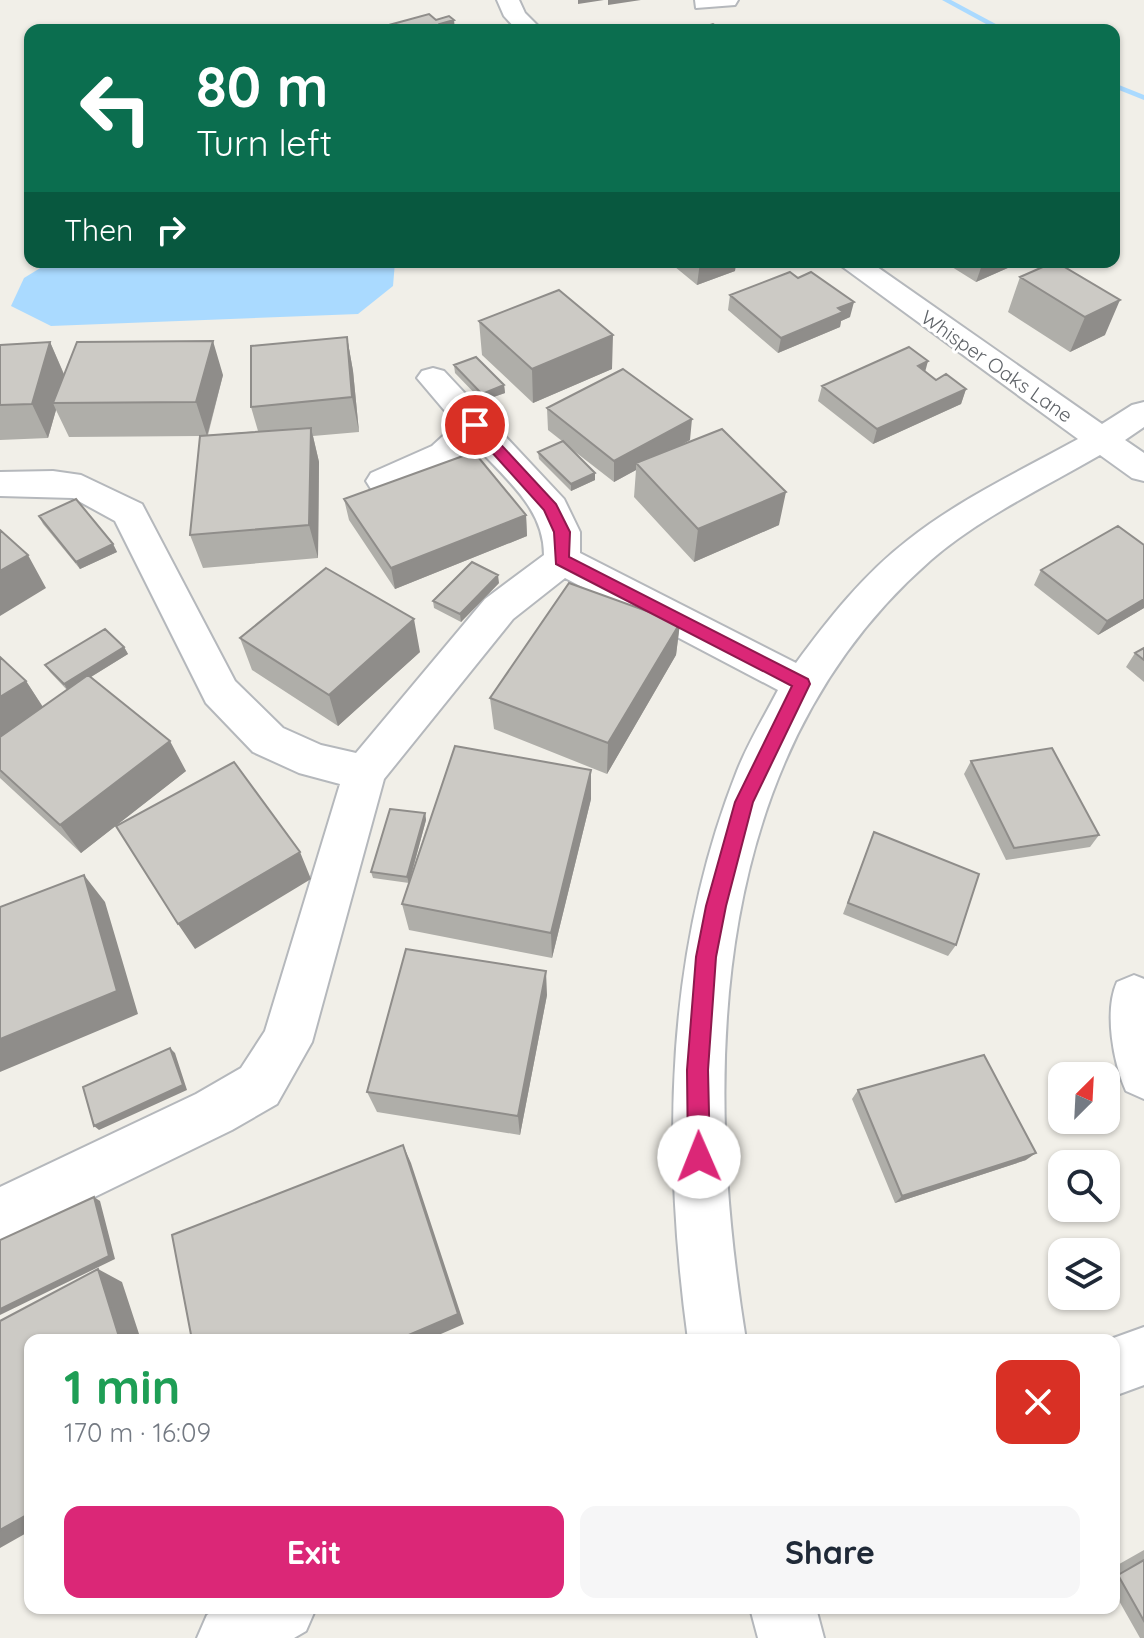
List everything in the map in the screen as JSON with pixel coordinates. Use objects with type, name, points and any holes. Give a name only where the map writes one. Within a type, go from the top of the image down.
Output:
[{"type":"street","points":[[508,0],[519,24]]},
{"type":"street","name":"Whisper Oaks Lane","points":[[859,268],[1144,470]]},
{"type":"street","points":[[433,378],[551,508],[562,532],[562,560]]},
{"type":"street","points":[[716,1334],[701,1215],[697,1070],[706,957],[744,802],[802,684],[837,636],[918,551],[1009,489],[1103,442],[1144,412]]},
{"type":"street","points":[[383,481],[444,454],[475,425]]},
{"type":"street","points":[[0,484],[53,483],[81,487],[129,513],[220,692],[268,740],[314,761],[365,772]]},
{"type":"street","points":[[562,560],[802,684]]},
{"type":"street","points":[[0,1216],[214,1112],[259,1086],[287,1042],[365,772],[499,609],[562,560]]},
{"type":"street","points":[[1134,998],[1144,1074]]},
{"type":"street","points":[[1120,1365],[1144,1356]]},
{"type":"street","points":[[230,1638],[272,1614]]},
{"type":"street","points":[[785,1614],[791,1638]]},
{"type":"water","points":[[40,268],[394,268],[393,286],[358,314],[51,326],[11,306],[24,278]]},
{"type":"building","points":[[429,14],[436,20],[449,16],[454,20],[440,24],[393,24]]},
{"type":"building","points":[[1040,268],[1066,268],[1120,300],[1085,317],[1020,277]]},
{"type":"building","points":[[790,272],[798,278],[811,272],[854,302],[838,308],[843,312],[781,338],[730,295]]},
{"type":"building","points":[[559,290],[613,335],[532,369],[479,321]]},
{"type":"building","points":[[347,337],[352,397],[251,407],[251,346]]},
{"type":"building","points":[[213,341],[196,402],[53,403],[77,342]]},
{"type":"building","points":[[50,342],[32,404],[0,405],[0,345]]},
{"type":"building","points":[[909,347],[928,361],[918,366],[936,380],[946,374],[966,389],[877,429],[822,386]]},
{"type":"building","points":[[476,357],[504,385],[482,394],[454,365]]},
{"type":"building","points":[[623,369],[692,419],[614,461],[547,408]]},
{"type":"building","points":[[311,428],[309,525],[190,535],[200,436]]},
{"type":"building","points":[[722,429],[786,492],[698,529],[636,463]]},
{"type":"building","points":[[563,441],[595,473],[571,484],[538,452]]},
{"type":"building","points":[[474,452],[526,515],[391,568],[344,499]]},
{"type":"building","points":[[76,499],[113,544],[76,562],[39,516]]},
{"type":"building","points":[[1118,526],[1144,545],[1144,599],[1107,621],[1041,570]]},
{"type":"building","points":[[0,530],[28,555],[0,571]]},
{"type":"building","points":[[472,562],[498,575],[460,614],[433,601]]},
{"type":"building","points":[[326,568],[414,619],[329,695],[240,638]]},
{"type":"building","points":[[569,583],[680,623],[608,743],[490,698]]},
{"type":"building","points":[[105,629],[124,647],[64,684],[45,665]]},
{"type":"building","points":[[1144,648],[1144,660],[1135,653]]},
{"type":"building","points":[[0,657],[26,681],[0,697]]},
{"type":"building","points":[[88,675],[170,741],[60,825],[0,770],[0,737]]},
{"type":"building","points":[[455,746],[591,770],[551,933],[402,904]]},
{"type":"building","points":[[1052,748],[1099,835],[1014,848],[971,761]]},
{"type":"building","points":[[234,762],[300,852],[178,924],[116,826]]},
{"type":"building","points":[[390,809],[425,813],[407,877],[371,872]]},
{"type":"building","points":[[874,832],[979,874],[956,945],[848,903]]},
{"type":"building","points":[[84,875],[117,991],[0,1039],[0,907]]},
{"type":"building","points":[[406,949],[546,971],[518,1116],[367,1092]]},
{"type":"building","points":[[170,1048],[183,1085],[94,1126],[83,1087]]},
{"type":"building","points":[[984,1055],[1036,1153],[902,1196],[858,1090]]},
{"type":"building","points":[[403,1145],[458,1314],[411,1334],[191,1334],[172,1235]]},
{"type":"building","points":[[94,1197],[109,1256],[0,1309],[0,1240]]},
{"type":"building","points":[[98,1269],[118,1334],[24,1334],[24,1516],[0,1530],[0,1321]]},
{"type":"building","points":[[1144,1560],[1144,1621],[1120,1579],[1120,1574]]},
{"type":"waterway","points":[[946,0],[992,24]]},
{"type":"waterway","points":[[1120,88],[1144,98]]},
{"type":"route","points":[[475,425],[551,508],[562,532],[562,560],[802,684],[744,802],[716,906],[706,957],[697,1070],[699,1157]]}]
